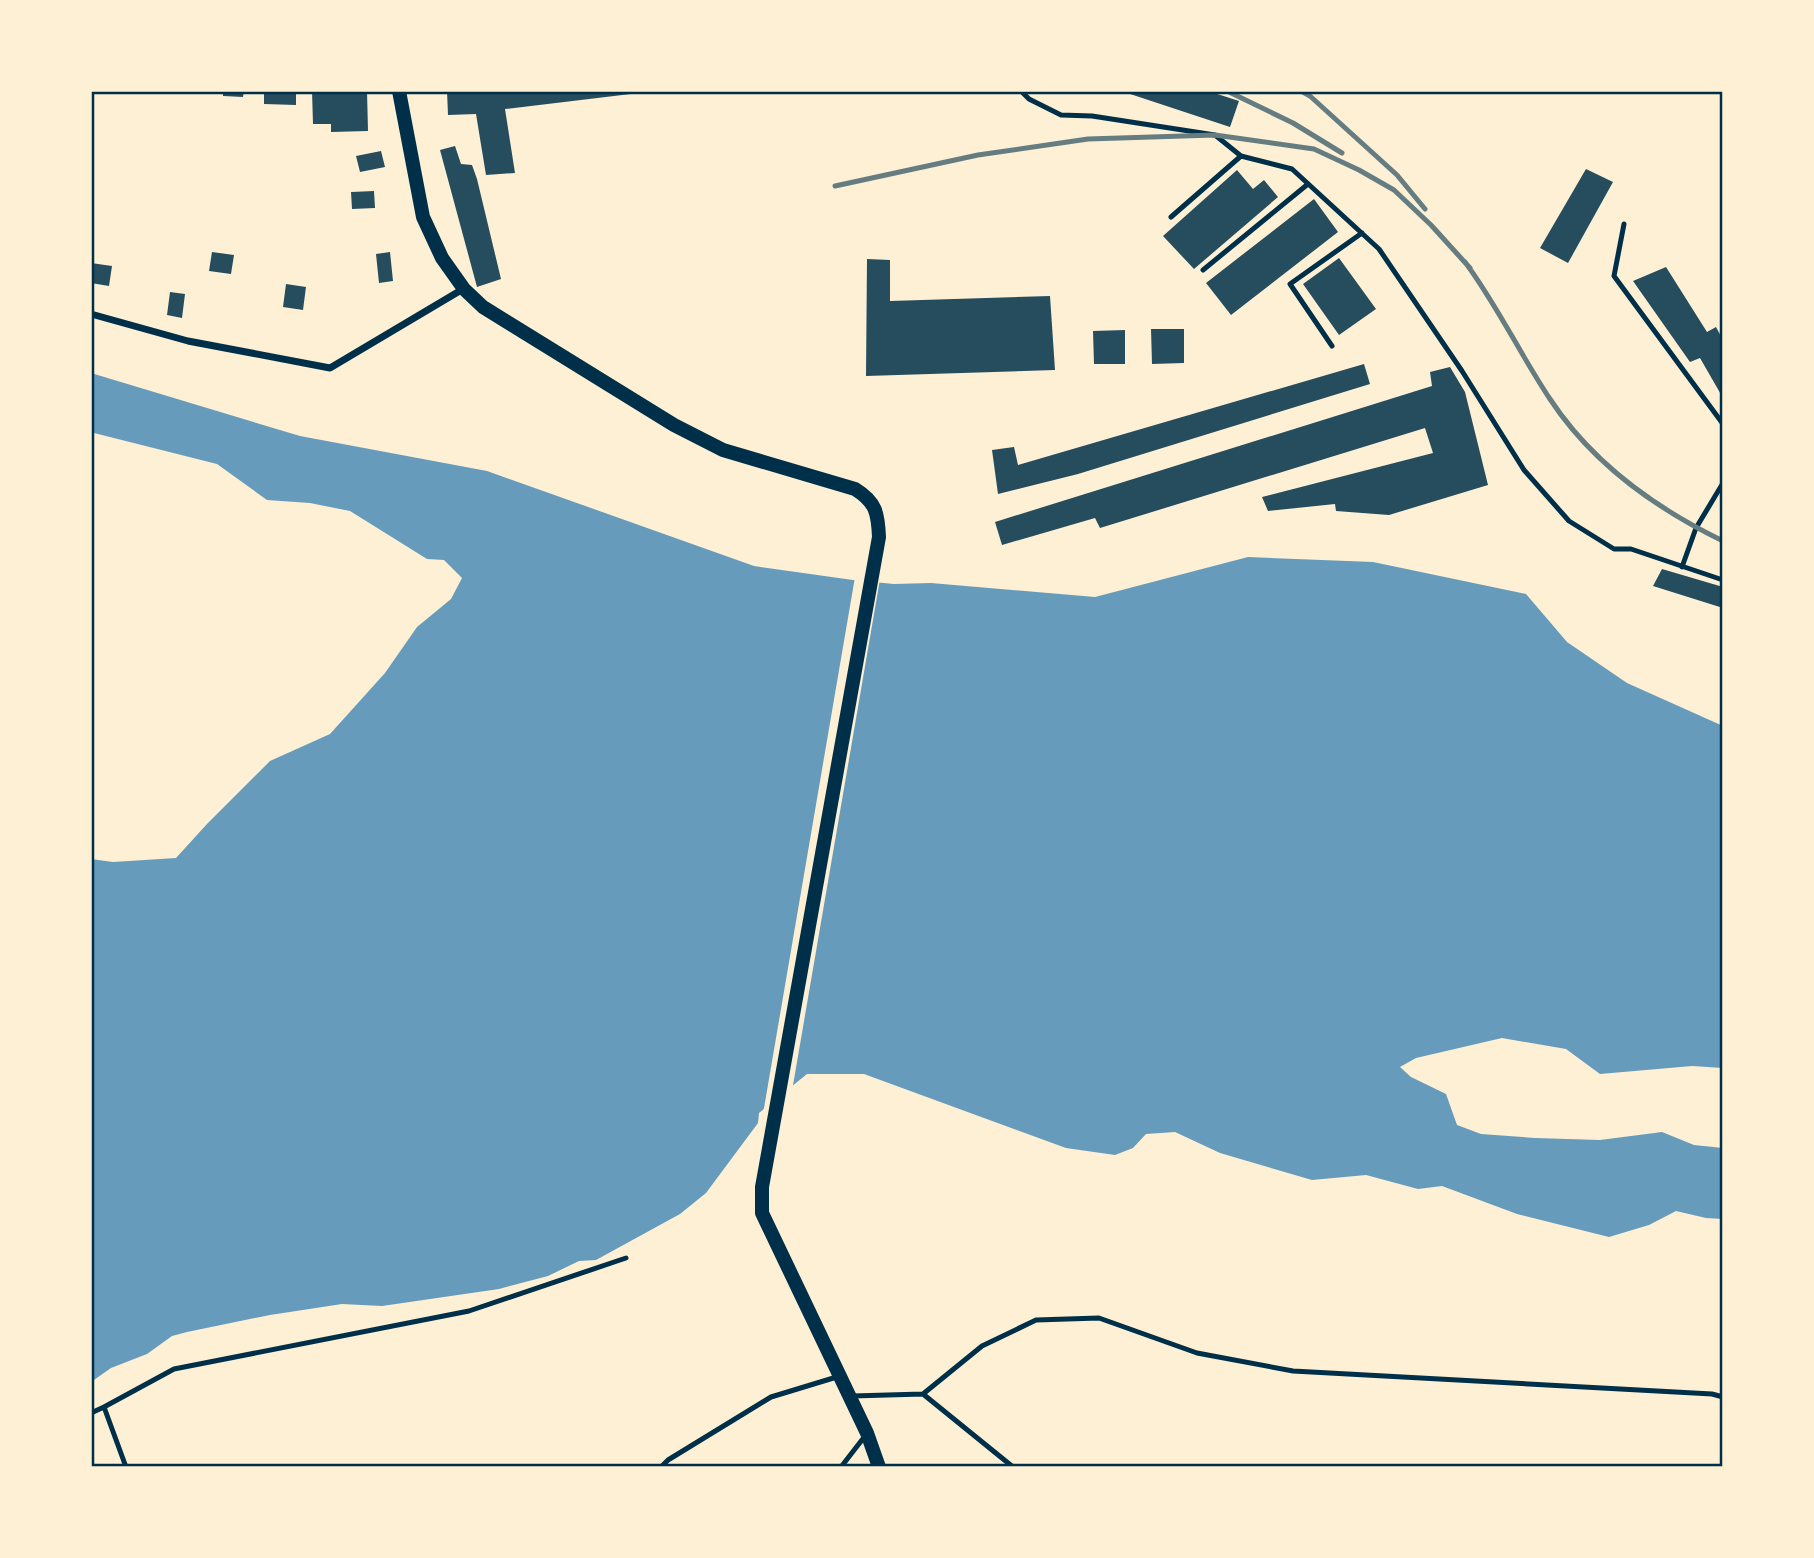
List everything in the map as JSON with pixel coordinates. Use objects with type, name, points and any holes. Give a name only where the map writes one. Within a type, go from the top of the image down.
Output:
[{"type":"main road","points":[[399,91],[423,217],[442,258],[464,289],[483,307],[686,431],[723,450],[855,489],[868,498],[878,517],[879,537],[762,1187],[762,1213],[867,1433],[879,1467]]},
{"type":"street","points":[[91,314],[188,341],[330,368],[464,289]]},
{"type":"lane","points":[[1021,91],[1029,99],[1061,115],[1092,116],[1215,135],[1241,156],[1292,169],[1379,249],[1462,371],[1524,470],[1569,521],[1614,549],[1631,549],[1723,580]]},
{"type":"lane","points":[[1171,218],[1241,156]]},
{"type":"lane","points":[[1203,270],[1308,184]]},
{"type":"lane","points":[[1624,224],[1614,276],[1723,424]]},
{"type":"lane","points":[[1332,346],[1290,284],[1362,233]]},
{"type":"lane","points":[[1682,567],[1696,528],[1723,483]]},
{"type":"lane","points":[[91,1413],[174,1369],[469,1311],[626,1258]]},
{"type":"lane","points":[[849,1396],[923,1394],[982,1346],[1036,1320],[1099,1318],[1197,1353],[1293,1371],[1712,1394],[1723,1397]]},
{"type":"lane","points":[[661,1467],[668,1460],[771,1397],[840,1376]]},
{"type":"lane","points":[[923,1394],[1013,1467]]},
{"type":"lane","points":[[104,1407],[126,1467]]},
{"type":"lane","points":[[841,1467],[867,1433]]},
{"type":"water","points":[[91,373],[300,436],[487,471],[754,566],[894,584],[931,583],[1095,597],[1248,557],[1373,562],[1526,594],[1567,642],[1627,683],[1723,726],[1723,1068],[1692,1066],[1600,1074],[1566,1049],[1502,1038],[1416,1058],[1400,1067],[1411,1077],[1446,1094],[1457,1125],[1481,1134],[1600,1140],[1662,1132],[1694,1145],[1723,1148],[1723,1219],[1676,1211],[1649,1225],[1609,1237],[1517,1214],[1442,1186],[1418,1189],[1366,1175],[1312,1180],[1220,1153],[1175,1132],[1146,1134],[1133,1148],[1115,1155],[1066,1148],[864,1074],[807,1074],[759,1113],[758,1123],[706,1193],[680,1214],[596,1260],[579,1261],[548,1276],[499,1289],[382,1306],[342,1304],[187,1332],[172,1336],[147,1354],[111,1368],[91,1382],[91,859],[113,862],[176,858],[270,761],[330,734],[385,673],[417,627],[451,599],[462,578],[444,560],[427,559],[350,511],[310,503],[267,500],[217,464],[91,434]]},
{"type":"pier","points":[[855,577],[880,579],[792,1091],[763,1114]]},
{"type":"building","points":[[223,91],[244,91],[243,97],[223,96]]},
{"type":"building","points":[[264,91],[296,91],[296,105],[264,104]]},
{"type":"building","points":[[312,91],[367,91],[368,131],[331,132],[331,124],[313,124]]},
{"type":"building","points":[[447,91],[639,93],[505,109],[515,173],[486,175],[476,114],[448,115]]},
{"type":"building","points":[[1121,91],[1208,91],[1239,101],[1230,127]]},
{"type":"building","points":[[455,146],[461,164],[472,165],[477,179],[501,279],[477,287],[440,150]]},
{"type":"building","points":[[381,151],[385,167],[360,172],[356,156]]},
{"type":"building","points":[[1586,169],[1613,182],[1568,263],[1540,248]]},
{"type":"building","points":[[1237,170],[1253,189],[1264,180],[1278,197],[1194,269],[1163,236]]},
{"type":"building","points":[[374,191],[375,208],[352,209],[351,192]]},
{"type":"building","points":[[1314,199],[1338,232],[1231,315],[1206,283]]},
{"type":"building","points":[[212,252],[234,255],[231,274],[209,271]]},
{"type":"building","points":[[390,252],[393,281],[379,283],[376,254]]},
{"type":"building","points":[[1339,258],[1376,309],[1339,335],[1303,284]]},
{"type":"building","points":[[867,259],[890,260],[890,301],[1050,296],[1055,370],[866,376]]},
{"type":"building","points":[[91,263],[112,266],[109,286],[91,283]]},
{"type":"building","points":[[1666,267],[1707,332],[1716,327],[1723,340],[1723,398],[1700,358],[1690,362],[1633,281]]},
{"type":"building","points":[[286,284],[306,287],[303,310],[283,307]]},
{"type":"building","points":[[170,292],[185,294],[182,318],[167,315]]},
{"type":"building","points":[[1151,329],[1184,329],[1184,363],[1152,364]]},
{"type":"building","points":[[1125,330],[1125,364],[1094,364],[1093,331]]},
{"type":"building","points":[[1364,364],[1370,384],[1078,474],[998,494],[992,450],[1014,447],[1018,465]]},
{"type":"building","points":[[1450,367],[1465,392],[1488,485],[1389,515],[1336,511],[1335,504],[1268,511],[1262,497],[1433,453],[1425,428],[1100,528],[1095,518],[1002,545],[995,522],[1432,386],[1430,372]]},
{"type":"building","points":[[1662,569],[1723,587],[1723,608],[1653,586]]},
{"type":"railway","points":[[1227,91],[1293,123],[1342,153]]},
{"type":"railway","points":[[1301,91],[1310,96],[1397,175],[1425,209]]},
{"type":"railway","points":[[835,186],[978,155],[1088,139],[1215,135],[1314,149],[1359,170],[1394,190],[1470,268]]},
{"type":"railway","points":[[1465,262],[1488,295],[1550,399],[1585,444],[1649,498],[1723,541]]}]
